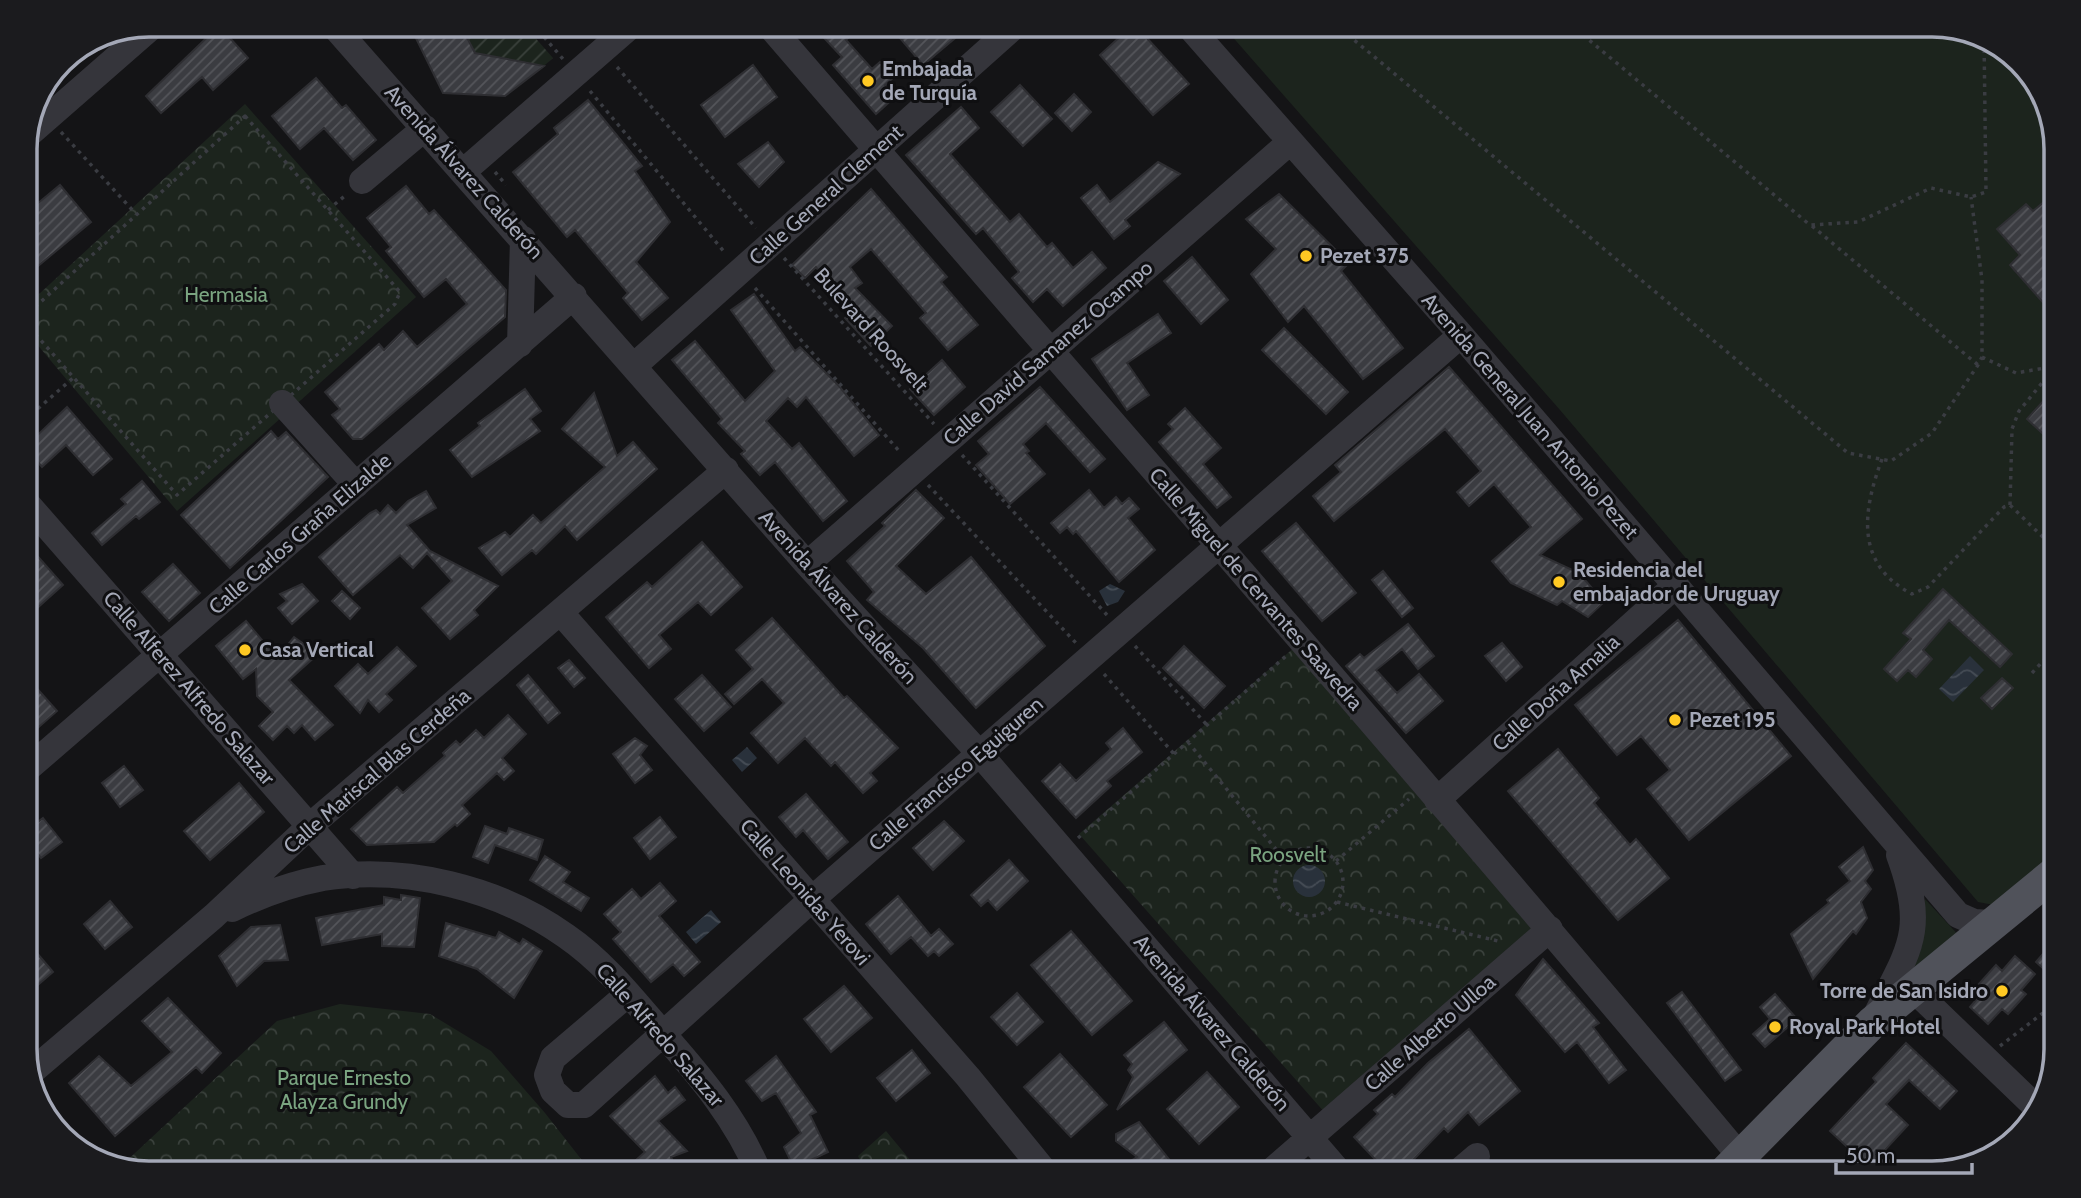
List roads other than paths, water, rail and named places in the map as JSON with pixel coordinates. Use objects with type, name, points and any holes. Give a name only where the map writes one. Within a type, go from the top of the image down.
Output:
[{"type":"main road","points":[[1736,1161],[1872,1023],[2044,882]]},
{"type":"street","name":"Avenida Álvarez Calderón","points":[[344,37],[635,365],[807,564],[979,753],[1329,1161]]},
{"type":"street","points":[[464,171],[618,37]]},
{"type":"street","name":"Calle Miguel de Cervantes Saavedra","points":[[779,37],[1550,929],[1729,1161]]},
{"type":"street","name":"Calle General Clement","points":[[635,365],[1002,37]]},
{"type":"street","name":"Avenida General Juan Antonio Pezet","points":[[1198,37],[1461,335],[1958,915],[1974,922],[1992,923]]},
{"type":"street","points":[[40,124],[139,38]]},
{"type":"street","points":[[362,181],[425,128]]},
{"type":"street","name":"Calle David Samanez Ocampo","points":[[807,564],[1290,142]]},
{"type":"street","points":[[520,344],[523,239]]},
{"type":"street","name":"Calle Carlos Graña Elizalde","points":[[37,761],[574,296]]},
{"type":"street","name":"Calle Francisco Eguiguren","points":[[628,994],[553,1058],[547,1074],[553,1091],[568,1105],[584,1105],[811,900],[1461,335]]},
{"type":"street","points":[[282,403],[356,485]]},
{"type":"street","name":"Calle Mariscal Blas Cerdeña","points":[[38,1066],[215,916],[311,825],[726,470]]},
{"type":"street","name":"Calle Alferez Alfredo Salazar","points":[[37,515],[353,876]]},
{"type":"street","name":"Calle Doña Amalia","points":[[1431,793],[1676,585]]},
{"type":"street","name":"Calle Leonidas Yerovi","points":[[561,613],[968,1077],[1036,1161]]},
{"type":"street","name":"Avenida General Juan Antonio Pezet","points":[[1872,1023],[1908,951],[1914,923],[1913,896],[1895,844]]},
{"type":"street","name":"Calle Alfredo Salazar","points":[[215,916],[268,892],[323,878],[353,876],[452,884],[491,896],[544,921],[596,959],[664,1035],[726,1111],[752,1161]]},
{"type":"street","name":"Calle Alberto Ulloa","points":[[1283,1161],[1550,929]]},
{"type":"street","points":[[1914,990],[2031,1102]]},
{"type":"street","points":[[1471,1161],[1477,1156]]},
{"type":"water","points":[[1110,584],[1125,591],[1118,602],[1107,606],[1099,591]]},
{"type":"water","points":[[1970,656],[1984,670],[1953,702],[1939,689]]},
{"type":"water","points":[[747,747],[757,758],[742,772],[732,760]]},
{"type":"water","points":[[1309,865],[1320,870],[1325,881],[1320,892],[1309,897],[1298,892],[1293,881],[1298,870]]},
{"type":"water","points":[[711,910],[721,922],[696,944],[686,932]]},
{"type":"place","name":"Embajada de Turquía","points":[[868,81]]},
{"type":"place","name":"Pezet 375","points":[[1306,256]]},
{"type":"place","name":"Residencia del embajador de Uruguay","points":[[1559,582]]},
{"type":"place","name":"Casa Vertical","points":[[245,650]]},
{"type":"place","name":"Pezet 195","points":[[1675,720]]},
{"type":"place","name":"Torre de San Isidro","points":[[2002,991]]},
{"type":"place","name":"Royal Park Hotel","points":[[1775,1027]]},
{"type":"park label","name":"Hermasia","points":[[226,295]]},
{"type":"park label","name":"Roosvelt","points":[[1288,855]]},
{"type":"park label","name":"Parque Ernesto Alayza Grundy","points":[[344,1090]]}]
